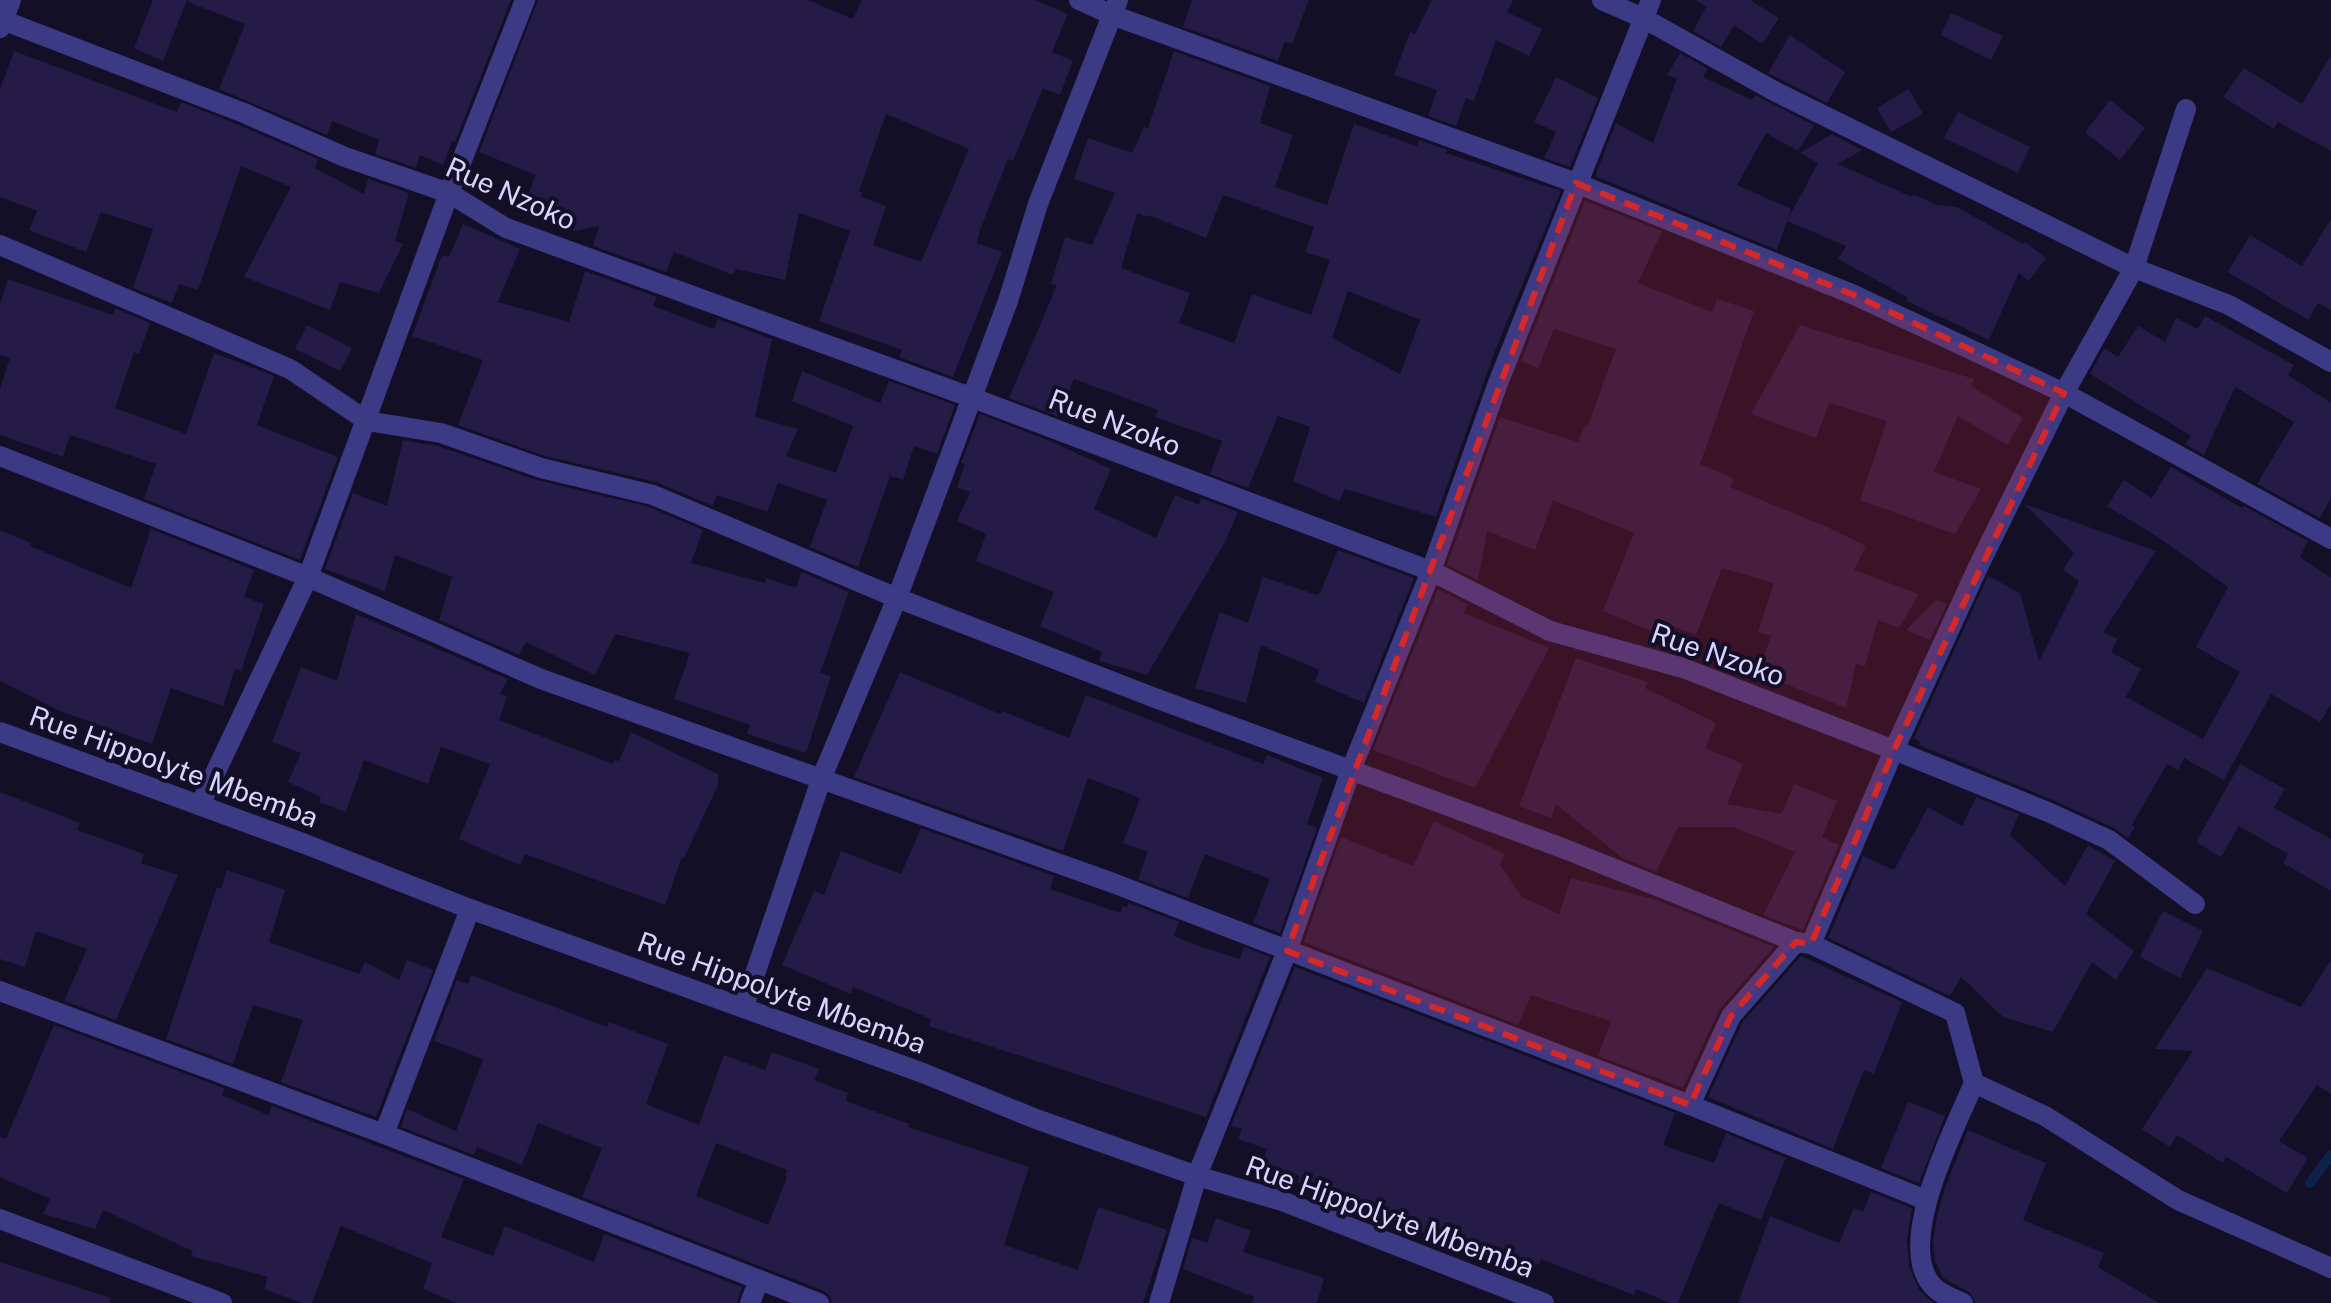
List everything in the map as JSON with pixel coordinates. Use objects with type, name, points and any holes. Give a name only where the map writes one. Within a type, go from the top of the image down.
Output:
[{"type":"street","points":[[1,22],[11,0]]},
{"type":"street","points":[[200,805],[308,577],[449,193],[525,0]]},
{"type":"street","points":[[1079,0],[1115,8],[1576,183],[1852,294],[2064,393],[2331,539]]},
{"type":"street","points":[[1602,0],[1647,9],[1776,92],[2134,268],[2229,305],[2331,362]]},
{"type":"street","points":[[744,1006],[822,777],[897,598],[1008,301],[1038,204],[1115,8]]},
{"type":"street","points":[[1159,1303],[1197,1176],[1287,951],[1351,770],[1431,571],[1498,383],[1647,9]]},
{"type":"street","name":"Rue Nzoko","points":[[1,22],[244,113],[345,157],[449,193],[506,228],[973,398],[1431,571],[1550,631],[1683,668],[1894,750],[2109,840],[2195,904]]},
{"type":"street","points":[[1690,1105],[1731,1016],[1804,943],[1978,567],[2064,393],[2134,268],[2186,109]]},
{"type":"street","points":[[0,245],[290,369],[367,421],[441,433],[541,468],[653,495],[897,598],[1565,849],[1804,943],[1955,1013],[1974,1083],[1926,1200],[1920,1239],[1922,1262],[1929,1282],[1940,1292],[1963,1303]]},
{"type":"street","points":[[0,456],[308,577],[541,679],[1113,883],[1690,1105],[1926,1200]]},
{"type":"street","name":"Rue Hippolyte Mbemba","points":[[0,732],[305,844],[470,909],[744,1006],[1036,1119],[1197,1176],[1282,1201],[1544,1303]]},
{"type":"street","points":[[384,1134],[470,909]]},
{"type":"street","points":[[0,991],[384,1134],[819,1303]]},
{"type":"street","points":[[1974,1083],[2045,1116],[2178,1200],[2331,1268]]},
{"type":"street","points":[[0,1219],[222,1303]]},
{"type":"street","points":[[750,1303],[759,1280]]},
{"type":"highlighted area","points":[[1576,183],[1852,294],[2064,393],[1894,750],[1811,944],[1796,942],[1731,1016],[1690,1105],[1287,951]]},
{"type":"building","points":[[153,0],[187,0],[163,61],[134,48]]},
{"type":"building","points":[[189,0],[511,0],[443,165],[420,155],[416,168],[375,154],[379,140],[332,121],[327,135],[219,89],[245,24]]},
{"type":"building","points":[[538,0],[808,0],[853,19],[862,0],[1035,0],[1068,14],[1052,52],[1073,61],[1060,95],[1043,88],[1013,161],[1008,159],[980,230],[977,243],[1002,252],[953,377],[899,357],[902,350],[819,321],[850,231],[799,213],[785,280],[736,269],[733,275],[674,252],[666,272],[593,246],[599,226],[575,231],[522,209],[536,175],[479,152]],"holes":[[[886,114],[969,149],[921,262],[873,245],[886,206],[861,197],[863,193],[859,191]]]},
{"type":"building","points":[[1192,0],[1309,0],[1292,44],[1285,42],[1278,61],[1183,27]]},
{"type":"building","points":[[1432,0],[1513,0],[1507,12],[1542,29],[1529,56],[1496,40],[1474,101],[1466,98],[1456,126],[1428,116],[1437,90],[1394,75],[1410,32],[1415,34]]},
{"type":"building","points":[[1695,0],[1750,0],[1779,18],[1762,44],[1734,25],[1721,47],[1693,31],[1706,7]]},
{"type":"building","points":[[1951,13],[2003,36],[1991,60],[1941,35]]},
{"type":"building","points":[[1790,35],[1845,72],[1827,103],[1768,73]]},
{"type":"building","points":[[14,51],[177,112],[181,102],[239,125],[318,159],[315,168],[364,194],[368,179],[409,193],[395,241],[403,244],[379,293],[340,282],[330,310],[244,277],[291,187],[241,166],[198,290],[179,284],[172,303],[133,288],[153,229],[101,212],[86,252],[29,230],[37,211],[0,197],[0,89]]},
{"type":"building","points":[[1174,51],[1270,86],[1260,123],[1293,135],[1275,187],[1327,205],[1354,124],[1417,146],[1419,140],[1447,150],[1446,153],[1561,191],[1495,351],[1436,517],[1345,489],[1339,501],[1293,481],[1310,427],[1278,416],[1248,488],[1210,474],[1222,441],[1155,417],[1158,410],[1074,379],[1059,417],[1009,398],[1057,285],[1051,284],[1065,237],[1092,245],[1115,193],[1074,179],[1088,138],[1132,153],[1144,127],[1148,128]],"holes":[[[1223,195],[1314,227],[1305,252],[1330,260],[1311,315],[1252,294],[1234,343],[1179,323],[1190,293],[1121,268],[1137,213],[1206,238]],[[1348,291],[1420,320],[1400,374],[1332,338]]]},
{"type":"building","points":[[1680,53],[1708,69],[1703,77],[1752,100],[1755,95],[1814,125],[1798,151],[1766,133],[1737,185],[1791,209],[1777,250],[1595,176],[1616,123],[1653,143],[1677,78],[1667,75]]},
{"type":"building","points":[[2331,55],[2331,151],[2278,122],[2274,129],[2223,97],[2244,68],[2302,104]]},
{"type":"building","points":[[1556,77],[1598,98],[1570,167],[1544,158],[1556,132],[1534,122]]},
{"type":"building","points":[[1909,89],[1923,114],[1891,132],[1877,108]]},
{"type":"building","points":[[2110,100],[2145,128],[2120,160],[2085,132]]},
{"type":"building","points":[[1958,112],[2030,147],[2018,173],[1944,138]]},
{"type":"building","points":[[1832,134],[1862,150],[1838,164],[1912,197],[1913,194],[1937,205],[1957,207],[2023,244],[2025,242],[2046,258],[2029,281],[2019,273],[1989,340],[1907,301],[1907,297],[1838,259],[1846,246],[1787,221],[1818,163],[1800,153]]},
{"type":"building","points":[[1585,201],[1662,231],[1638,283],[1712,312],[1717,299],[1754,311],[1700,464],[1733,478],[1730,487],[1866,546],[1854,570],[1919,594],[1899,628],[1878,620],[1865,666],[1856,663],[1846,708],[1758,673],[1771,636],[1758,632],[1774,583],[1722,568],[1696,635],[1667,624],[1662,635],[1603,611],[1634,533],[1553,500],[1535,550],[1487,531],[1478,580],[1447,565],[1500,417],[1578,442],[1588,425],[1616,349],[1554,329],[1538,368],[1521,361]]},
{"type":"building","points":[[2331,219],[2331,310],[2318,303],[2308,320],[2228,272],[2250,235],[2302,266]]},
{"type":"building","points":[[463,224],[520,249],[498,302],[569,322],[585,271],[657,297],[653,306],[714,329],[718,319],[772,339],[755,417],[798,429],[786,456],[836,473],[853,426],[792,401],[802,371],[880,403],[889,381],[955,405],[937,454],[914,446],[903,480],[890,476],[858,567],[810,547],[827,500],[778,483],[767,512],[717,495],[713,506],[656,482],[545,456],[458,425],[483,360],[412,336],[442,255],[449,257]]},
{"type":"building","points":[[8,279],[113,315],[115,308],[150,323],[139,354],[134,352],[115,408],[186,434],[214,353],[274,376],[257,425],[338,457],[300,560],[144,499],[156,464],[70,435],[63,457],[0,435],[0,389],[10,358],[0,355],[0,304]]},
{"type":"building","points":[[2205,316],[2294,365],[2288,375],[2331,403],[2331,498],[2320,518],[2257,484],[2294,422],[2235,387],[2204,455],[2185,444],[2191,436],[2090,374],[2104,348],[2118,357],[2138,326],[2165,342],[2176,318],[2198,329]]},
{"type":"building","points":[[307,325],[352,348],[340,371],[295,349]]},
{"type":"building","points":[[1800,325],[1974,379],[1971,386],[2023,418],[2007,445],[1958,416],[1934,472],[1981,489],[1955,534],[1860,500],[1887,421],[1829,403],[1816,438],[1751,414]]},
{"type":"building","points":[[980,414],[1111,469],[1094,509],[1156,538],[1175,495],[1199,505],[1201,498],[1238,512],[1225,542],[1147,675],[1099,661],[1102,652],[1040,626],[1054,592],[976,561],[986,534],[957,521],[970,492],[957,487],[965,464],[961,463]]},
{"type":"building","points":[[403,440],[438,446],[537,480],[649,507],[703,530],[691,563],[765,583],[766,578],[796,588],[801,572],[849,592],[820,673],[831,676],[806,753],[747,734],[750,725],[674,699],[690,653],[615,634],[595,675],[526,642],[519,655],[439,620],[452,577],[395,555],[385,591],[325,569],[353,493],[387,506]]},
{"type":"building","points":[[2171,467],[2308,541],[2300,557],[2331,578],[2331,704],[2320,722],[2271,694],[2224,780],[2184,758],[2178,770],[2167,764],[2132,825],[2135,827],[2128,838],[2114,828],[2053,800],[1919,745],[1920,742],[1914,738],[1988,576],[2020,593],[2039,661],[2079,581],[2063,570],[2074,553],[2024,504],[2156,551],[2103,632],[2118,639],[2111,652],[2141,669],[2126,697],[2203,739],[2240,672],[2196,647],[2228,587],[2107,506],[2124,480],[2152,498]]},
{"type":"building","points":[[151,529],[254,570],[244,597],[264,604],[241,671],[235,669],[223,706],[171,688],[152,744],[60,711],[0,681],[0,530],[31,543],[30,546],[131,588]]},
{"type":"building","points":[[1338,550],[1414,578],[1364,703],[1315,682],[1319,670],[1261,645],[1246,703],[1195,688],[1220,612],[1248,623],[1263,577],[1317,595]]},
{"type":"building","points":[[1438,589],[1468,604],[1464,613],[1549,648],[1475,788],[1373,750]]},
{"type":"building","points":[[1936,600],[1947,604],[1930,640],[1906,630]]},
{"type":"building","points":[[356,614],[508,679],[500,694],[507,696],[499,720],[613,764],[615,760],[619,761],[631,732],[718,774],[718,785],[682,857],[665,905],[525,854],[520,865],[459,839],[490,764],[441,747],[428,784],[364,760],[346,812],[319,802],[321,797],[288,782],[301,753],[272,742],[301,667],[337,681]]},
{"type":"building","points":[[1576,658],[1648,682],[1645,688],[1716,723],[1705,748],[1743,764],[1727,804],[1782,814],[1794,784],[1837,801],[1822,837],[1839,845],[1803,930],[1763,915],[1795,852],[1733,827],[1678,827],[1656,872],[1622,858],[1556,804],[1551,818],[1519,806]]},
{"type":"building","points":[[900,672],[1000,714],[1002,711],[1069,738],[1086,695],[1263,764],[1267,755],[1323,778],[1307,824],[1317,828],[1280,933],[1253,923],[1270,879],[1205,854],[1188,898],[1138,879],[1148,852],[1123,843],[1140,798],[1088,778],[1063,851],[854,777]]},
{"type":"building","points":[[2240,764],[2285,789],[2274,808],[2331,839],[2331,891],[2283,863],[2288,854],[2239,826],[2221,857],[2196,842]]},
{"type":"building","points":[[0,792],[80,823],[77,830],[144,854],[141,863],[178,875],[116,1020],[64,1001],[87,949],[36,931],[25,967],[0,959]]},
{"type":"building","points":[[1976,797],[2019,814],[2010,835],[2065,886],[2088,845],[2115,861],[2086,914],[2134,951],[2116,980],[2092,962],[2053,1032],[2003,1017],[1961,977],[1950,996],[1828,938],[1863,856],[1894,870],[1928,807],[1962,826]]},
{"type":"building","points":[[1434,821],[1505,854],[1500,865],[1522,897],[1559,914],[1571,878],[1657,900],[1774,947],[1719,1010],[1683,1088],[1598,1056],[1611,1021],[1531,995],[1518,1025],[1304,942],[1341,837],[1413,866]]},
{"type":"building","points":[[921,828],[1054,876],[1050,889],[1120,913],[1123,906],[1127,907],[1129,903],[1179,922],[1174,936],[1199,946],[1240,959],[1244,947],[1270,957],[1206,1117],[929,1026],[931,1019],[853,987],[851,994],[782,965],[814,891],[824,895],[841,851],[901,874]]},
{"type":"building","points":[[227,870],[285,890],[269,942],[359,974],[365,962],[399,980],[407,960],[433,970],[376,1117],[281,1082],[303,1020],[253,1005],[233,1064],[166,1039],[217,887],[221,889]]},
{"type":"building","points":[[2163,911],[2203,931],[2180,978],[2140,957]]},
{"type":"building","points":[[1801,956],[1902,1002],[1874,1074],[1864,1070],[1833,1149],[1708,1097],[1742,1023]]},
{"type":"building","points":[[2331,960],[2331,1094],[2317,1085],[2279,1141],[2308,1158],[2287,1193],[2226,1157],[2223,1163],[2177,1135],[2170,1147],[2142,1129],[2193,1051],[2155,1049],[2207,968],[2301,1007]]},
{"type":"building","points":[[1295,967],[1675,1113],[1663,1145],[1714,1163],[1726,1133],[1786,1158],[1761,1220],[1719,1203],[1678,1303],[1670,1303],[1636,1289],[1634,1295],[1541,1259],[1539,1265],[1528,1261],[1526,1265],[1521,1263],[1519,1270],[1497,1262],[1495,1268],[1427,1240],[1429,1235],[1353,1206],[1355,1202],[1297,1182],[1300,1176],[1262,1163],[1267,1149],[1238,1139],[1242,1129],[1231,1126]]},
{"type":"building","points":[[471,975],[607,1027],[609,1022],[668,1044],[646,1104],[699,1125],[724,1055],[765,1070],[772,1052],[819,1069],[814,1080],[848,1093],[846,1101],[909,1124],[908,1127],[1029,1167],[1004,1245],[1078,1270],[1098,1207],[1167,1230],[1143,1303],[832,1303],[824,1291],[582,1197],[602,1148],[538,1123],[522,1165],[477,1147],[474,1155],[401,1127],[407,1109],[456,1131],[483,1059],[434,1041],[457,980],[468,984]],"holes":[[[716,1143],[787,1170],[768,1225],[696,1196]]]},
{"type":"building","points":[[54,1025],[224,1088],[222,1095],[268,1115],[272,1106],[464,1179],[441,1237],[493,1256],[505,1226],[594,1262],[604,1234],[742,1287],[737,1303],[457,1303],[423,1289],[432,1263],[341,1226],[312,1303],[302,1303],[264,1289],[268,1277],[191,1256],[193,1251],[103,1210],[95,1229],[43,1214],[50,1199],[0,1177],[0,1137],[6,1139]]},
{"type":"building","points":[[1908,1102],[1945,1116],[1919,1183],[1881,1168]]},
{"type":"building","points":[[1968,1130],[2046,1163],[2023,1220],[2104,1253],[2098,1267],[2159,1303],[1976,1303],[1969,1292],[1943,1278],[1935,1261],[1933,1241],[1937,1216]]},
{"type":"building","points":[[1871,1192],[1912,1208],[1907,1239],[1909,1266],[1919,1290],[1933,1303],[1738,1303],[1770,1216],[1839,1243],[1854,1208],[1863,1212]]},
{"type":"building","points":[[1216,1218],[1251,1231],[1243,1252],[1324,1278],[1317,1303],[1252,1303],[1254,1297],[1183,1269],[1192,1238],[1207,1243]]},
{"type":"building","points":[[0,1262],[111,1298],[110,1303],[0,1303]]},
{"type":"waterway","points":[[2310,1183],[2331,1155]]}]
